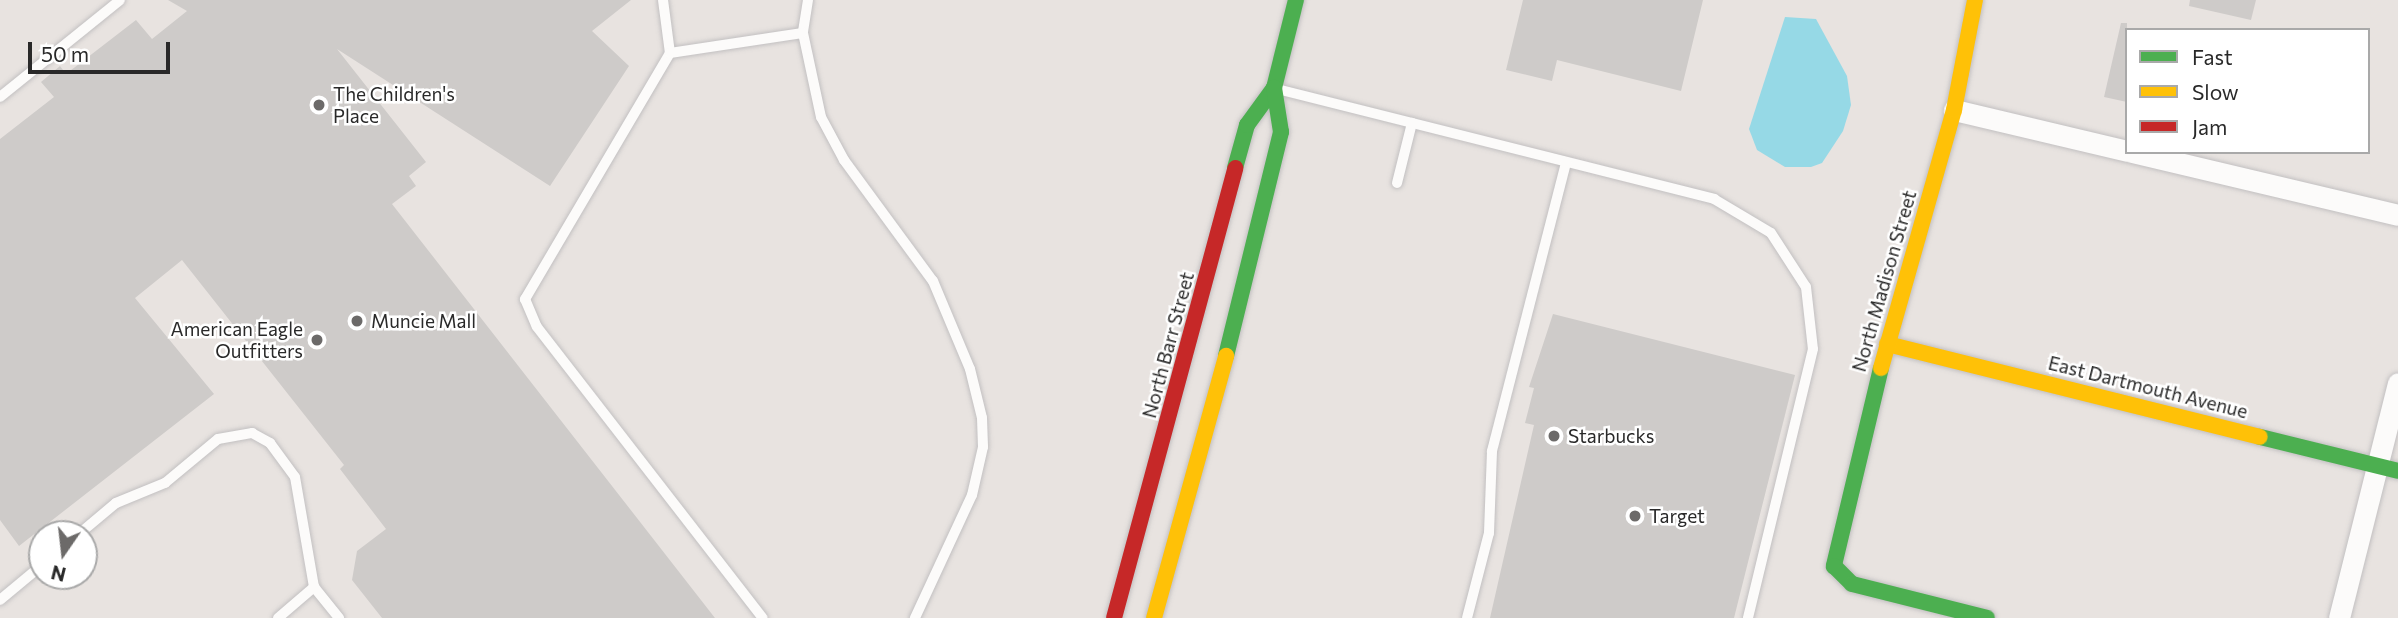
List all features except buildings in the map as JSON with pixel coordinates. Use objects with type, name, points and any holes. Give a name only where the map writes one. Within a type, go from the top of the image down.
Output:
[{"type":"street","name":"North Barr Street","points":[[1114,618],[1247,125],[1274,89],[1296,0]]},
{"type":"street","name":"North Madison Street","points":[[1975,0],[1954,110],[1887,344],[1834,546],[1837,573],[1852,584],[1987,618]]},
{"type":"street","name":"North Barr Street","points":[[1154,618],[1180,540],[1281,132],[1274,89]]},
{"type":"street","points":[[1954,110],[2125,151]]},
{"type":"street","points":[[2141,154],[2398,215]]},
{"type":"street","name":"East Dartmouth Avenue","points":[[1887,344],[2388,468]]},
{"type":"street","points":[[2339,618],[2388,468],[2398,383]]},
{"type":"lane","points":[[0,97],[120,0]]},
{"type":"lane","points":[[663,0],[670,53],[525,299],[541,332],[763,618]]},
{"type":"lane","points":[[808,0],[803,33],[808,73],[831,140],[933,281],[978,397],[981,469],[915,618]]},
{"type":"lane","points":[[670,53],[803,33]]},
{"type":"lane","points":[[1274,89],[1714,199],[1750,216],[1771,233],[1806,287],[1813,323],[1810,369],[1748,618]]},
{"type":"lane","points":[[1397,183],[1412,123]]},
{"type":"lane","points":[[1467,618],[1489,533],[1492,451],[1566,162]]},
{"type":"lane","points":[[96,520],[116,503],[165,483],[218,439],[252,433],[271,443],[295,477],[314,587],[339,618]]},
{"type":"lane","points":[[0,600],[28,577]]},
{"type":"lane","points":[[278,618],[314,587]]},
{"type":"water","points":[[1785,17],[1816,19],[1847,76],[1851,105],[1843,131],[1822,163],[1811,167],[1785,167],[1757,150],[1749,129]]},
{"type":"traffic: fast","points":[[1235,168],[1247,125],[1274,88],[1296,0]]},
{"type":"traffic: fast","points":[[1226,356],[1281,132],[1274,88]]},
{"type":"traffic: fast","points":[[1881,368],[1834,566],[1852,584],[1987,618]]},
{"type":"traffic: fast","points":[[2260,437],[2398,471]]},
{"type":"traffic: slow","points":[[1881,368],[1954,110],[1975,0]]},
{"type":"traffic: slow","points":[[1887,344],[2260,437]]},
{"type":"traffic: slow","points":[[1154,618],[1226,356]]},
{"type":"traffic: jam","points":[[1114,618],[1235,168]]},
{"type":"place","name":"The Children's Place","points":[[319,105]]},
{"type":"place","name":"Muncie Mall","points":[[357,321]]},
{"type":"place","name":"American Eagle Outfitters","points":[[317,340]]},
{"type":"place","name":"Starbucks","points":[[1554,436]]},
{"type":"place","name":"Target","points":[[1635,516]]}]
